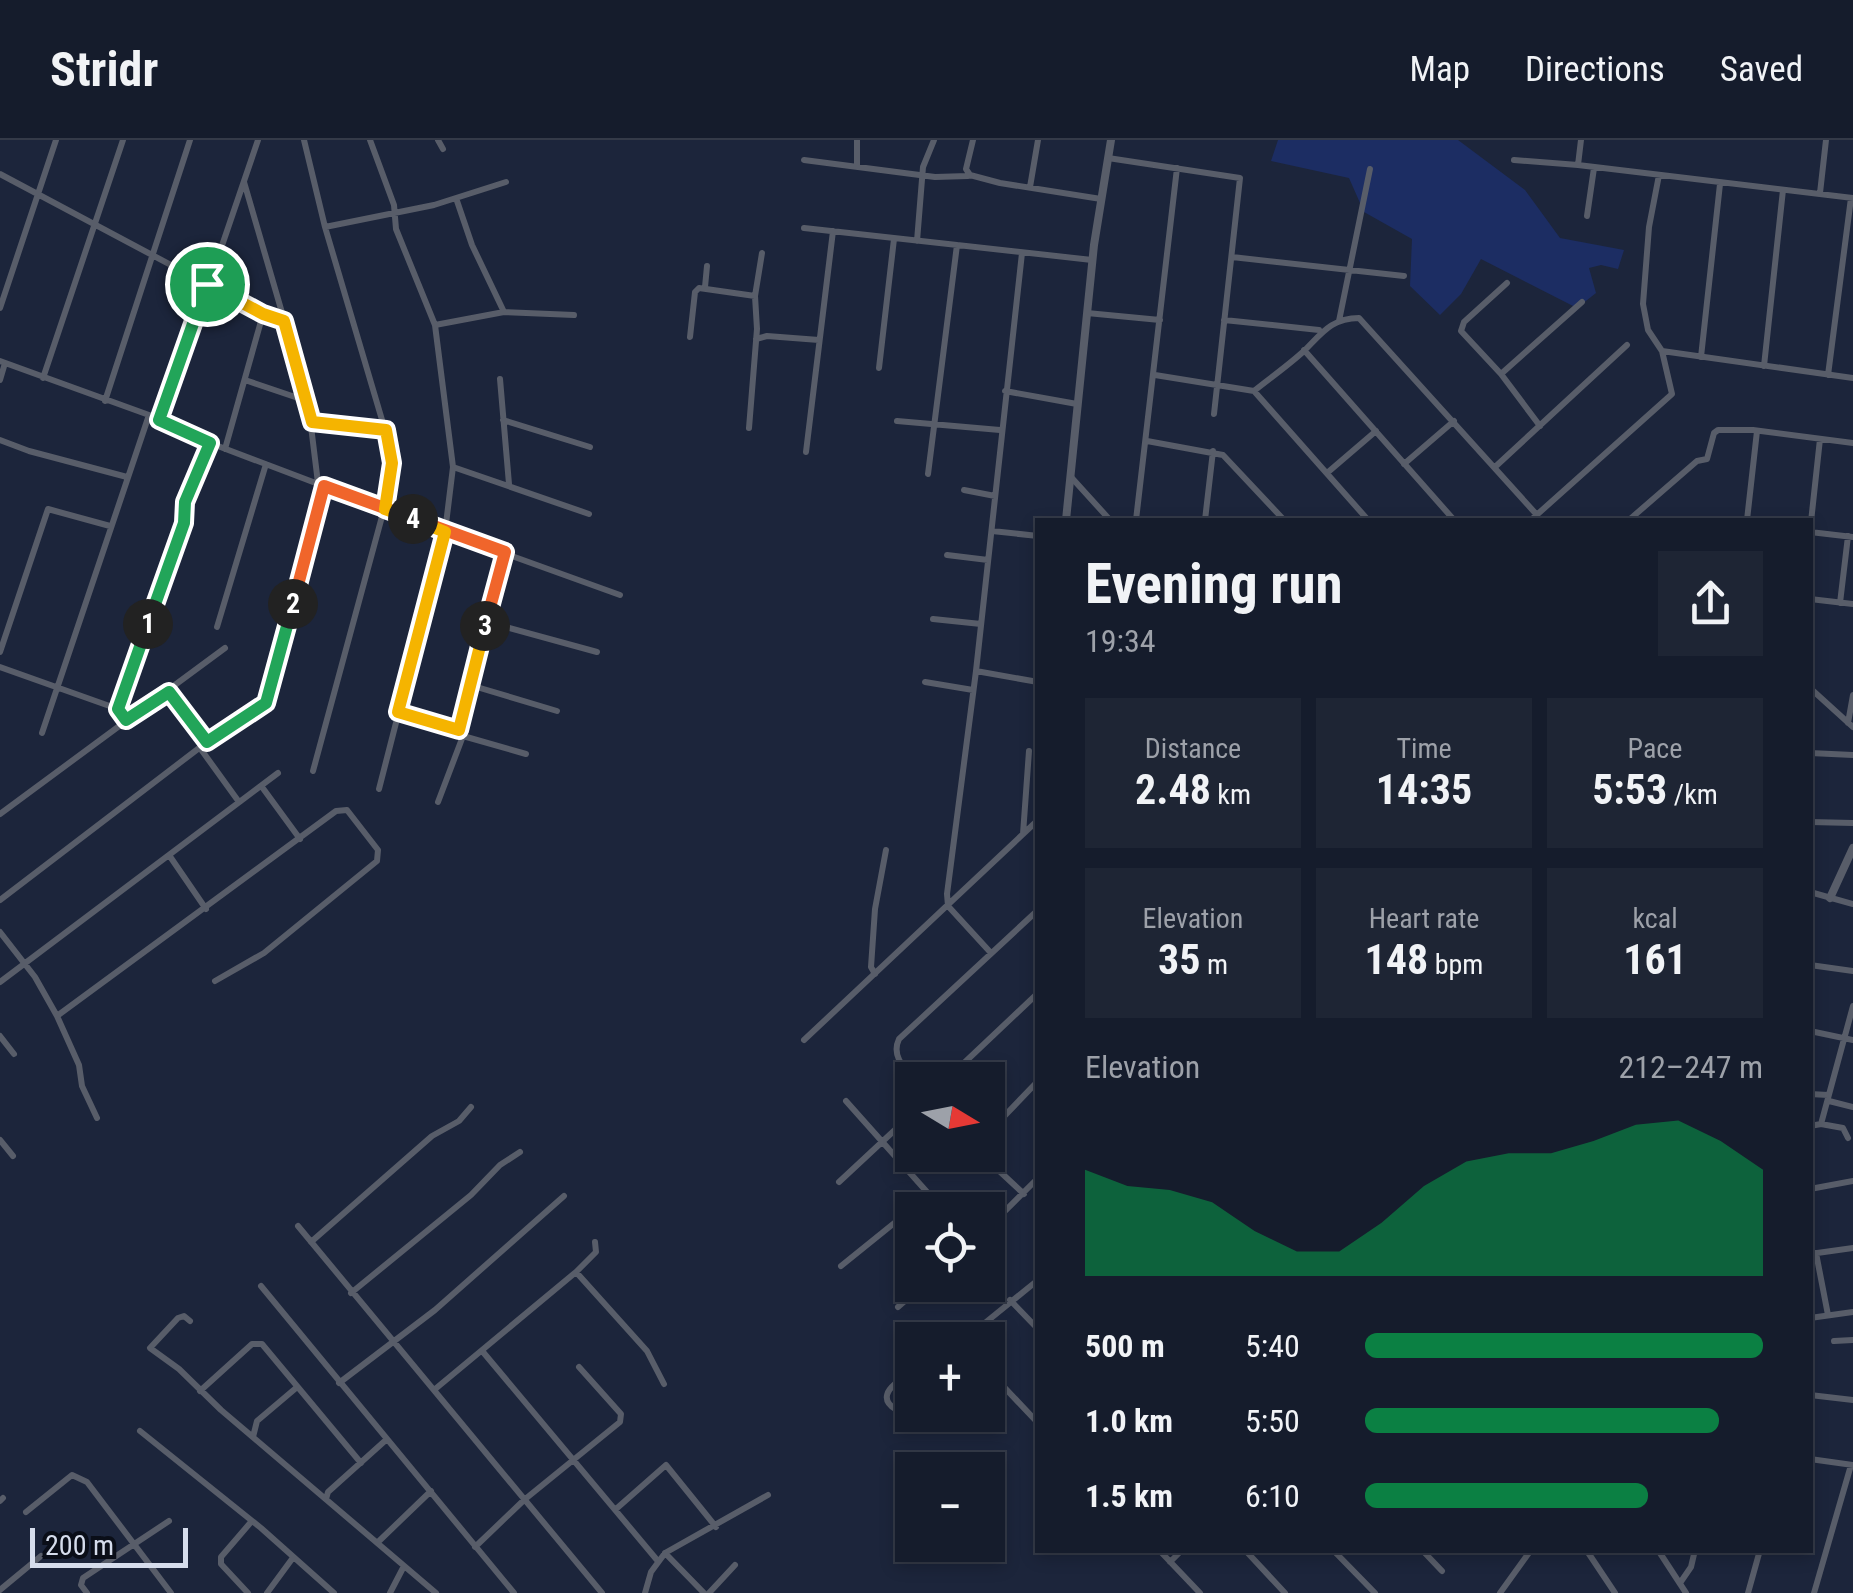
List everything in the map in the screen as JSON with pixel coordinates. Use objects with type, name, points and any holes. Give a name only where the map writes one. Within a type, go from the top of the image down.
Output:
[{"type":"street","points":[[0,308],[56,140]]},
{"type":"street","points":[[43,378],[123,140]]},
{"type":"street","points":[[104,400],[190,140]]},
{"type":"street","points":[[159,420],[258,140]]},
{"type":"street","points":[[304,140],[392,463],[385,509],[313,771]]},
{"type":"street","points":[[370,140],[394,205],[396,229],[434,325],[453,466],[445,532],[380,789]]},
{"type":"street","points":[[438,140],[443,150]]},
{"type":"street","points":[[857,140],[857,167]]},
{"type":"street","points":[[916,240],[923,175],[934,140]]},
{"type":"street","points":[[970,176],[966,169],[973,140]]},
{"type":"street","points":[[1030,188],[1038,140]]},
{"type":"street","points":[[1066,518],[1092,260],[1111,140]]},
{"type":"street","points":[[1578,165],[1581,140]]},
{"type":"street","points":[[1820,194],[1826,140]]},
{"type":"street","points":[[1108,158],[1240,178],[1214,414]]},
{"type":"street","points":[[804,160],[923,175],[970,176],[1102,198]]},
{"type":"street","points":[[1514,160],[1849,198],[1828,375]]},
{"type":"street","points":[[1136,518],[1177,168]]},
{"type":"street","points":[[1587,216],[1594,168]]},
{"type":"street","points":[[1339,321],[1370,169]]},
{"type":"street","points":[[0,174],[263,314],[284,321]]},
{"type":"street","points":[[1254,392],[1321,331],[1339,321],[1363,320],[1495,467],[1534,517],[1672,394],[1662,352],[1648,330],[1643,304],[1659,175]]},
{"type":"street","points":[[0,900],[204,745],[266,703],[322,484],[308,402],[244,182]]},
{"type":"street","points":[[325,227],[394,214],[506,182]]},
{"type":"street","points":[[1701,358],[1720,184]]},
{"type":"street","points":[[1764,366],[1783,190]]},
{"type":"street","points":[[456,198],[472,245],[504,312]]},
{"type":"street","points":[[804,228],[1092,260]]},
{"type":"street","points":[[806,452],[833,231]]},
{"type":"street","points":[[879,368],[894,238]]},
{"type":"street","points":[[928,474],[957,244]]},
{"type":"street","points":[[749,428],[757,328],[755,296],[762,253]]},
{"type":"street","points":[[992,952],[948,906],[948,890],[1022,253]]},
{"type":"street","points":[[1232,257],[1404,276]]},
{"type":"street","points":[[705,288],[707,266]]},
{"type":"street","points":[[1507,283],[1460,328],[1540,426]]},
{"type":"street","points":[[690,337],[695,292],[705,288],[755,296]]},
{"type":"street","points":[[1501,374],[1582,302]]},
{"type":"street","points":[[434,325],[504,312],[574,315]]},
{"type":"street","points":[[1086,312],[1160,320]]},
{"type":"street","points":[[225,448],[263,314]]},
{"type":"street","points":[[1224,320],[1321,331]]},
{"type":"street","points":[[757,328],[767,336]]},
{"type":"street","points":[[756,339],[767,336],[819,340]]},
{"type":"street","points":[[1495,467],[1628,345]]},
{"type":"street","points":[[1304,350],[1452,518]]},
{"type":"street","points":[[1662,352],[1853,378]]},
{"type":"street","points":[[0,380],[3,362],[445,532],[620,594]]},
{"type":"street","points":[[1155,376],[1254,392],[1366,518]]},
{"type":"street","points":[[245,380],[308,402]]},
{"type":"street","points":[[500,380],[509,484]]},
{"type":"street","points":[[1006,391],[1077,404]]},
{"type":"street","points":[[42,732],[149,415]]},
{"type":"street","points":[[503,420],[590,447]]},
{"type":"street","points":[[896,421],[1000,430]]},
{"type":"street","points":[[312,422],[386,430]]},
{"type":"street","points":[[1404,464],[1454,422]]},
{"type":"street","points":[[1632,518],[1698,461],[1707,459],[1716,431],[1729,428],[1853,443]]},
{"type":"street","points":[[1327,473],[1376,431]]},
{"type":"street","points":[[1747,518],[1758,431]]},
{"type":"street","points":[[1812,518],[1820,439]]},
{"type":"street","points":[[0,440],[127,477]]},
{"type":"street","points":[[1148,441],[1214,451],[1233,463],[1282,518]]},
{"type":"street","points":[[118,709],[184,523],[185,502],[210,443]]},
{"type":"street","points":[[1205,518],[1214,451]]},
{"type":"street","points":[[217,627],[266,464]]},
{"type":"street","points":[[453,466],[589,514]]},
{"type":"street","points":[[1071,477],[1108,518]]},
{"type":"street","points":[[964,490],[995,496]]},
{"type":"street","points":[[0,652],[48,509],[110,526]]},
{"type":"street","points":[[992,531],[1035,536]]},
{"type":"street","points":[[1813,532],[1850,536],[1840,603]]},
{"type":"street","points":[[438,802],[461,733],[505,552]]},
{"type":"street","points":[[947,555],[988,560]]},
{"type":"street","points":[[1813,599],[1853,604]]},
{"type":"street","points":[[934,618],[981,624]]},
{"type":"street","points":[[486,622],[597,652]]},
{"type":"street","points":[[0,814],[225,648]]},
{"type":"street","points":[[0,668],[118,709],[126,720]]},
{"type":"street","points":[[976,672],[1035,682]]},
{"type":"street","points":[[925,682],[973,690]]},
{"type":"street","points":[[470,685],[557,711]]},
{"type":"street","points":[[1813,691],[1851,725]]},
{"type":"street","points":[[169,692],[239,802]]},
{"type":"street","points":[[1851,725],[1853,695]]},
{"type":"street","points":[[398,712],[526,754]]},
{"type":"street","points":[[1023,835],[1029,751]]},
{"type":"street","points":[[1813,753],[1853,754]]},
{"type":"street","points":[[0,982],[278,773]]},
{"type":"street","points":[[262,786],[300,840]]},
{"type":"street","points":[[56,1016],[343,808],[363,829],[380,856],[377,861],[264,953],[215,980]]},
{"type":"street","points":[[1813,822],[1853,824]]},
{"type":"street","points":[[804,1040],[1035,823]]},
{"type":"street","points":[[1830,898],[1853,848]]},
{"type":"street","points":[[874,974],[870,967],[886,850]]},
{"type":"street","points":[[169,855],[206,909]]},
{"type":"street","points":[[1813,893],[1853,904]]},
{"type":"street","points":[[900,1062],[896,1046],[899,1040],[1035,913]]},
{"type":"street","points":[[0,932],[40,984],[79,1065],[82,1086],[97,1118]]},
{"type":"street","points":[[1813,965],[1853,971]]},
{"type":"street","points":[[965,1062],[1035,996]]},
{"type":"street","points":[[1821,1124],[1853,1006]]},
{"type":"street","points":[[1813,1032],[1853,1040]]},
{"type":"street","points":[[0,1036],[14,1054]]},
{"type":"street","points":[[1005,1116],[1035,1084]]},
{"type":"street","points":[[1813,1095],[1853,1108]]},
{"type":"street","points":[[846,1101],[925,1192]]},
{"type":"street","points":[[312,1242],[432,1136],[471,1108]]},
{"type":"street","points":[[1813,1125],[1845,1129],[1848,1138]]},
{"type":"street","points":[[839,1182],[895,1130]]},
{"type":"street","points":[[0,1140],[13,1156]]},
{"type":"street","points":[[351,1293],[520,1152]]},
{"type":"street","points":[[1000,1172],[1024,1194]]},
{"type":"street","points":[[1005,1212],[1035,1181]]},
{"type":"street","points":[[1813,1188],[1853,1181]]},
{"type":"street","points":[[339,1383],[482,1271],[564,1196]]},
{"type":"street","points":[[841,1266],[895,1222]]},
{"type":"street","points":[[298,1226],[602,1593]]},
{"type":"street","points":[[434,1390],[576,1272],[596,1252],[595,1242]]},
{"type":"street","points":[[1828,1315],[1813,1253],[1853,1248]]},
{"type":"street","points":[[576,1272],[647,1351],[664,1384]]},
{"type":"street","points":[[985,1322],[1035,1282]]},
{"type":"street","points":[[260,1286],[514,1593]]},
{"type":"street","points":[[1010,1300],[1035,1326]]},
{"type":"street","points":[[898,1308],[904,1302]]},
{"type":"street","points":[[1813,1318],[1853,1312]]},
{"type":"street","points":[[190,1321],[184,1316],[178,1318],[150,1348],[180,1369],[253,1438],[436,1593]]},
{"type":"street","points":[[1834,1342],[1853,1340]]},
{"type":"street","points":[[200,1391],[255,1343],[262,1344],[361,1462]]},
{"type":"street","points":[[483,1352],[657,1560]]},
{"type":"street","points":[[475,1548],[524,1500],[621,1419],[579,1367]]},
{"type":"street","points":[[895,1384],[887,1394],[895,1407]]},
{"type":"street","points":[[253,1438],[257,1421],[296,1388]]},
{"type":"street","points":[[1005,1388],[1035,1420]]},
{"type":"street","points":[[1813,1395],[1853,1400]]},
{"type":"street","points":[[140,1430],[334,1593]]},
{"type":"street","points":[[326,1499],[328,1492],[387,1439]]},
{"type":"street","points":[[1813,1458],[1852,1465],[1814,1593]]},
{"type":"street","points":[[616,1509],[666,1465],[716,1526]]},
{"type":"street","points":[[26,1512],[74,1474],[87,1482],[171,1593]]},
{"type":"street","points":[[376,1542],[431,1491]]},
{"type":"street","points":[[645,1593],[657,1560],[664,1553],[768,1495]]},
{"type":"street","points":[[87,1593],[81,1585],[82,1578],[168,1520]]},
{"type":"street","points":[[248,1593],[221,1564],[222,1557],[252,1522]]},
{"type":"street","points":[[664,1553],[706,1593],[735,1566]]},
{"type":"street","points":[[1161,1553],[1200,1593]]},
{"type":"street","points":[[1170,1562],[1179,1553]]},
{"type":"street","points":[[1252,1553],[1286,1593]]},
{"type":"street","points":[[1336,1553],[1375,1593]]},
{"type":"street","points":[[1425,1553],[1442,1571]]},
{"type":"street","points":[[1500,1593],[1529,1553]]},
{"type":"street","points":[[1588,1553],[1615,1593]]},
{"type":"street","points":[[1660,1553],[1686,1593]]},
{"type":"street","points":[[1680,1584],[1694,1553]]},
{"type":"street","points":[[1748,1593],[1759,1553]]},
{"type":"street","points":[[0,1590],[41,1556]]},
{"type":"street","points":[[266,1593],[292,1559]]},
{"type":"street","points":[[390,1593],[404,1566]]},
{"type":"shaded area","points":[[1278,140],[1458,140],[1525,190],[1560,238],[1624,250],[1618,269],[1601,265],[1589,268],[1596,293],[1577,308],[1481,259],[1461,294],[1440,315],[1410,286],[1412,239],[1364,212],[1349,178],[1271,161]]},
{"type":"route","points":[[207,284],[159,420],[210,443],[185,502],[184,523],[118,709],[126,720],[169,692],[207,742],[252,710],[263,707],[324,486],[445,532],[505,552],[459,730],[398,712],[445,532],[385,509],[392,463],[386,430],[312,422],[284,321],[207,284]]}]
